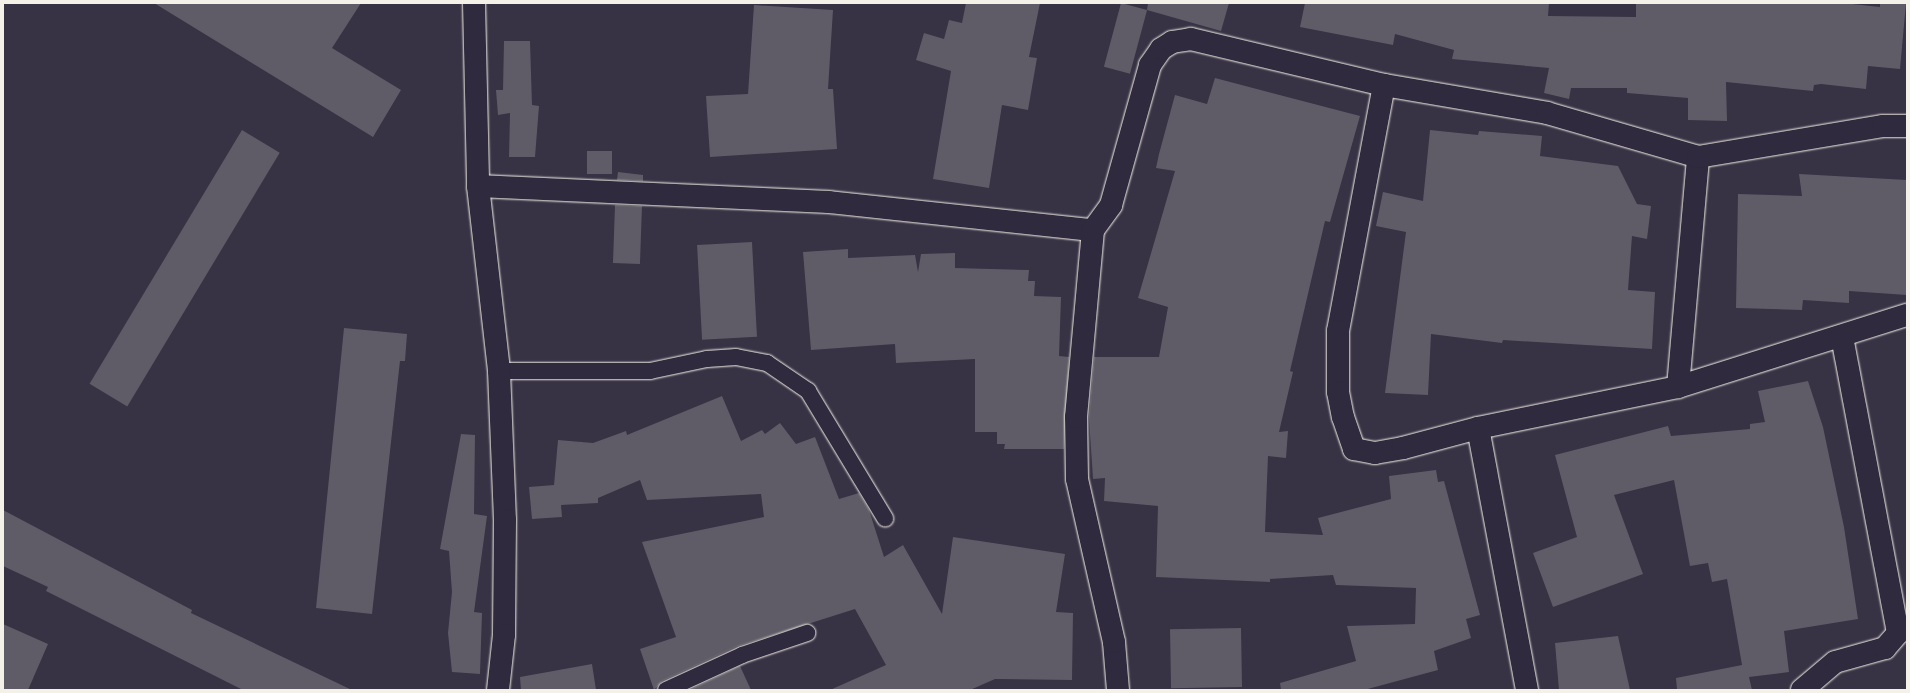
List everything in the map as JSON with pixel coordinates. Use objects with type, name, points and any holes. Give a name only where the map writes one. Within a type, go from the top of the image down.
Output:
[{"type":"street","points":[[474,3],[478,186],[499,371],[504,551],[504,635],[498,690]]},
{"type":"street","points":[[1118,690],[1114,642],[1077,479],[1076,417],[1093,230],[1111,205],[1150,64],[1172,42],[1191,39],[1384,85],[1547,113],[1698,157],[1883,126],[1907,126]]},
{"type":"street","points":[[1384,85],[1338,331],[1338,392],[1342,417],[1354,449],[1375,453],[1478,428],[1678,387],[1907,315]]},
{"type":"street","points":[[1678,387],[1698,157]]},
{"type":"street","points":[[478,186],[829,202],[1093,230]]},
{"type":"street","points":[[1802,690],[1835,662],[1885,648],[1898,633],[1842,336]]},
{"type":"street","points":[[1478,428],[1527,690]]},
{"type":"lane","points":[[499,371],[650,372],[707,359],[736,357],[767,363],[808,391],[885,518]]},
{"type":"lane","points":[[666,690],[742,655],[807,633]]},
{"type":"building","points":[[154,3],[361,3],[332,48],[401,90],[373,137]]},
{"type":"building","points":[[966,3],[1040,3],[1029,57],[1037,58],[1028,110],[1002,105],[989,188],[933,179],[951,71],[916,60],[924,33],[944,39],[949,20],[962,23]]},
{"type":"building","points":[[1121,3],[1147,10],[1130,74],[1104,67]]},
{"type":"building","points":[[1148,3],[1229,3],[1221,31],[1147,10]]},
{"type":"building","points":[[1305,3],[1549,3],[1548,16],[1636,17],[1636,3],[1843,3],[1880,7],[1880,3],[1906,3],[1900,69],[1868,66],[1866,89],[1821,84],[1814,85],[1813,91],[1726,82],[1727,121],[1688,120],[1688,98],[1627,93],[1627,88],[1571,88],[1569,99],[1544,93],[1549,68],[1452,59],[1454,50],[1395,34],[1393,45],[1300,27]]},
{"type":"building","points":[[754,5],[833,10],[828,89],[833,89],[837,149],[710,157],[706,96],[748,94]]},
{"type":"building","points":[[504,41],[530,41],[532,105],[539,106],[535,157],[509,157],[510,113],[498,115],[496,90],[503,90]]},
{"type":"building","points":[[1215,78],[1360,116],[1330,222],[1325,221],[1290,371],[1293,372],[1279,432],[1288,431],[1286,458],[1268,456],[1265,532],[1323,535],[1318,518],[1391,499],[1389,476],[1436,470],[1438,482],[1444,481],[1480,615],[1466,619],[1471,638],[1434,651],[1438,670],[1364,690],[1281,690],[1280,683],[1356,661],[1347,626],[1415,624],[1416,588],[1336,585],[1333,575],[1270,579],[1270,582],[1156,577],[1158,506],[1104,501],[1105,478],[1093,479],[1089,417],[1094,357],[1159,357],[1168,307],[1138,298],[1175,171],[1156,168],[1175,95],[1207,104]]},
{"type":"building","points":[[242,130],[280,153],[127,406],[90,384]]},
{"type":"building","points":[[1430,130],[1478,135],[1479,131],[1542,136],[1540,156],[1618,166],[1637,204],[1651,206],[1647,239],[1632,236],[1628,290],[1655,292],[1652,349],[1503,340],[1502,343],[1431,334],[1428,395],[1385,393],[1406,232],[1376,226],[1383,192],[1423,201]]},
{"type":"building","points":[[587,151],[612,151],[612,174],[587,174]]},
{"type":"building","points":[[618,172],[643,175],[643,181],[617,180]]},
{"type":"building","points":[[1799,174],[1907,180],[1907,295],[1849,291],[1849,303],[1803,300],[1802,310],[1736,308],[1738,194],[1802,196]]},
{"type":"building","points":[[615,205],[642,206],[640,264],[613,263]]},
{"type":"building","points":[[752,242],[757,337],[702,340],[697,245]]},
{"type":"building","points":[[848,249],[848,258],[915,255],[918,272],[921,254],[955,253],[955,268],[1029,270],[1028,281],[1035,281],[1034,296],[1061,297],[1059,356],[1069,357],[1064,449],[1004,449],[1005,444],[997,444],[997,432],[975,432],[975,359],[896,363],[895,344],[811,350],[803,252]]},
{"type":"building","points":[[344,328],[407,334],[405,361],[400,361],[372,614],[316,608]]},
{"type":"building","points":[[1808,381],[1823,427],[1844,527],[1858,619],[1784,631],[1789,672],[1749,677],[1752,690],[1677,690],[1676,678],[1742,665],[1727,579],[1712,582],[1708,563],[1690,566],[1674,480],[1614,495],[1643,574],[1553,607],[1533,553],[1577,537],[1555,455],[1668,426],[1671,436],[1750,429],[1750,424],[1765,422],[1758,391]]},
{"type":"building","points":[[722,396],[741,441],[762,430],[765,434],[780,423],[796,444],[815,437],[839,499],[859,493],[869,510],[884,557],[903,545],[942,614],[953,537],[1065,554],[1056,612],[1073,613],[1072,680],[995,679],[970,690],[830,690],[886,665],[855,609],[738,646],[662,681],[654,690],[640,649],[676,637],[642,542],[764,517],[761,494],[647,500],[640,480],[598,498],[598,503],[561,505],[562,517],[532,519],[529,487],[554,485],[558,440],[593,443],[626,431],[627,435]]},
{"type":"building","points":[[461,434],[475,435],[474,514],[487,516],[474,612],[482,613],[480,674],[452,672],[448,633],[452,592],[449,551],[440,549]]},
{"type":"building","points":[[3,510],[192,610],[191,613],[352,690],[243,690],[46,591],[48,587],[3,566]]},
{"type":"building","points":[[3,624],[48,644],[28,690],[3,690]]},
{"type":"building","points":[[1241,628],[1242,687],[1171,688],[1170,629]]},
{"type":"building","points":[[1618,636],[1630,690],[1559,690],[1555,643]]},
{"type":"building","points":[[592,664],[596,690],[521,690],[520,677]]},
{"type":"building","points":[[740,666],[751,690],[689,690]]}]
